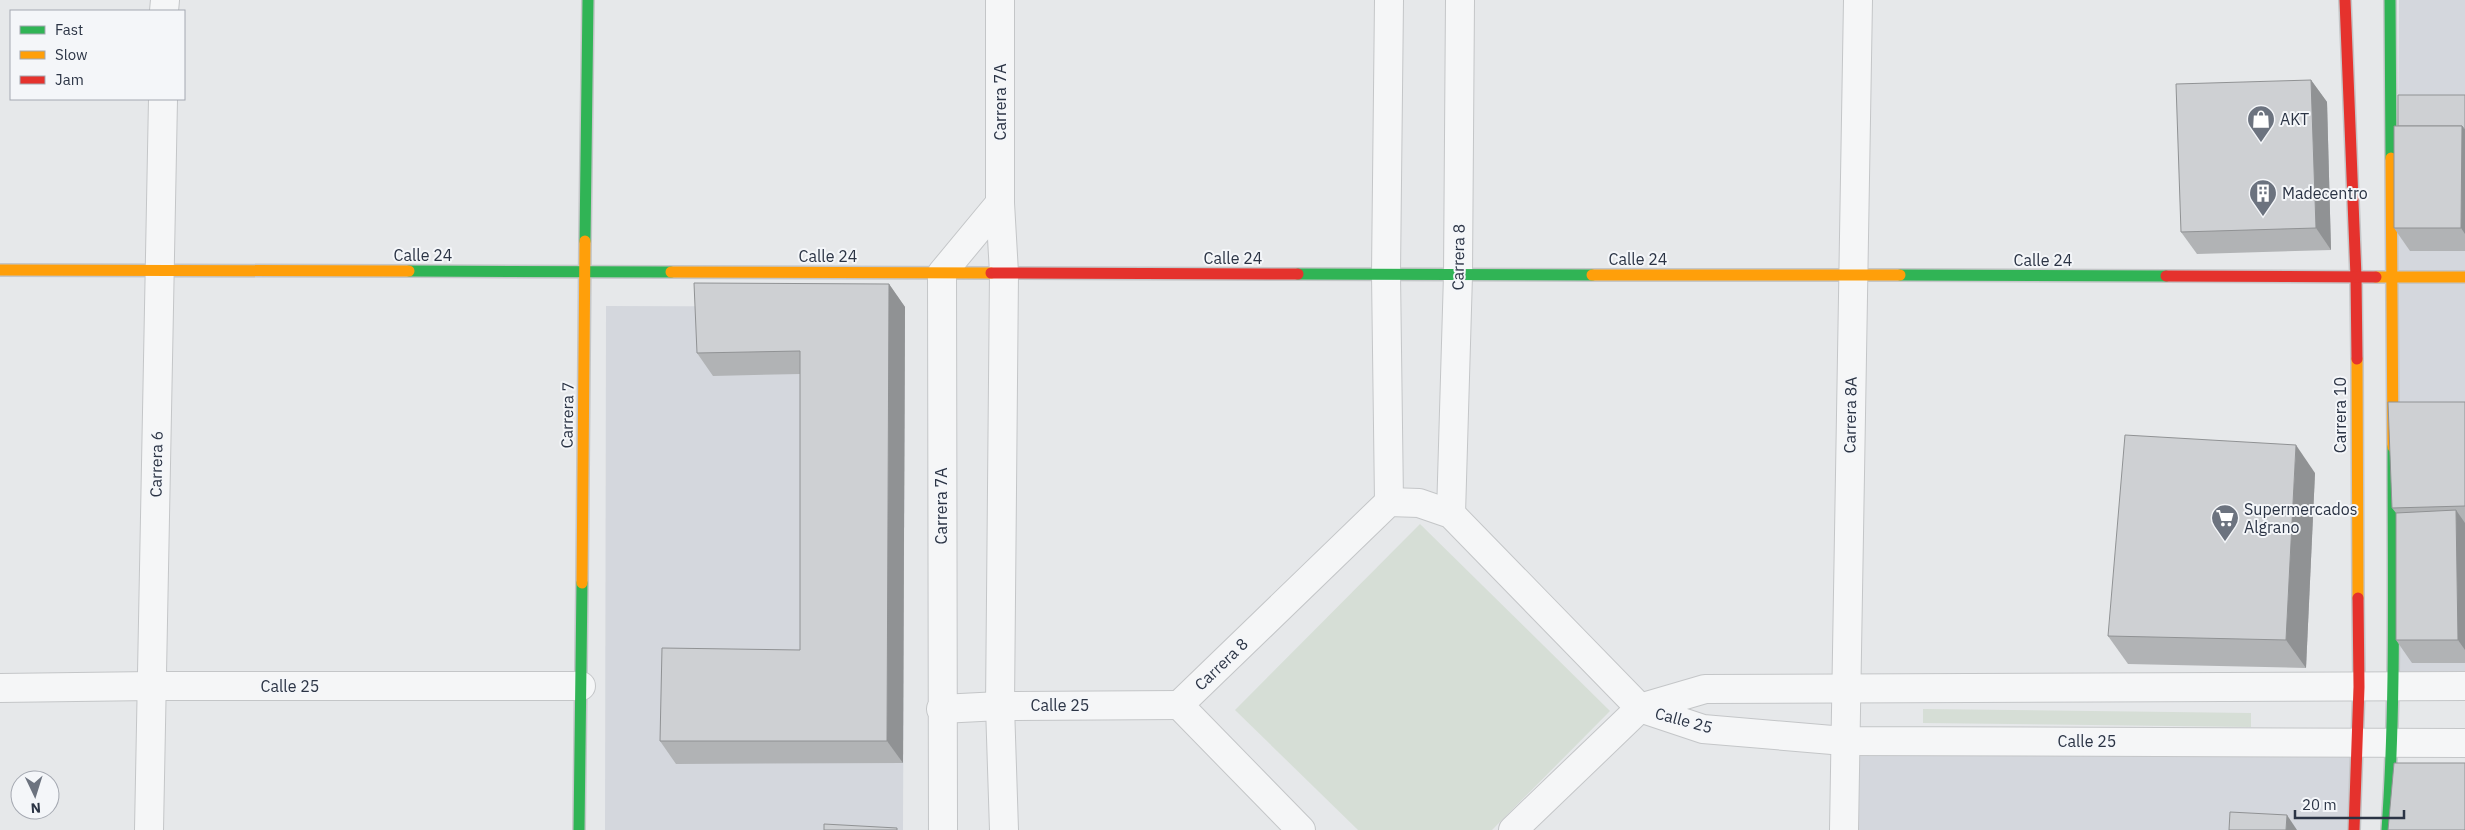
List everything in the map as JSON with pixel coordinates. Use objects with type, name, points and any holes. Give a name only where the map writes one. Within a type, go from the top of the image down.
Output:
[{"type":"street","name":"Carrera 7","points":[[579,830],[588,0]]},
{"type":"street","name":"Carrera 7A","points":[[1000,0],[1000,204],[1004,274],[1000,706],[1004,830]]},
{"type":"street","points":[[1389,0],[1386,274],[1389,502],[1419,503],[1451,514],[1640,708],[1513,830]]},
{"type":"street","name":"Carrera 8","points":[[1451,514],[1458,275],[1460,0]]},
{"type":"street","name":"Carrera 8A","points":[[1844,830],[1844,741],[1858,0]]},
{"type":"street","name":"Carrera 10","points":[[2345,0],[2356,277],[2359,687],[2354,830]]},
{"type":"street","points":[[2387,830],[2393,743],[2394,686],[2390,277],[2390,0]]},
{"type":"street","name":"Carrera 6","points":[[149,830],[163,100]]},
{"type":"street","points":[[942,273],[1000,204]]},
{"type":"street","name":"Calle 24","points":[[0,270],[2465,277]]},
{"type":"street","name":"Carrera 7A","points":[[942,273],[942,830]]},
{"type":"street","name":"Carrera 8","points":[[1179,704],[1389,502]]},
{"type":"street","name":"Calle 25","points":[[0,688],[581,686]]},
{"type":"street","name":"Calle 25","points":[[1640,708],[1706,689],[2465,686]]},
{"type":"street","points":[[1179,704],[1301,830]]},
{"type":"street","name":"Calle 25","points":[[941,709],[1000,706],[1179,704]]},
{"type":"street","name":"Calle 25","points":[[1640,708],[1703,729],[1844,741],[2465,744]]},
{"type":"shaded area","points":[[2399,0],[2465,0],[2465,686],[2394,686]]},
{"type":"shaded area","points":[[606,306],[905,307],[903,830],[605,830]]},
{"type":"shaded area","points":[[1420,524],[1610,711],[1492,830],[1358,830],[1235,710]]},
{"type":"shaded area","points":[[1923,709],[2251,713],[2251,727],[1923,723]]},
{"type":"shaded area","points":[[1844,741],[2358,742],[2352,830],[1844,830]]},
{"type":"building","points":[[2311,80],[2316,228],[2181,232],[2176,84]]},
{"type":"building","points":[[2398,95],[2465,95],[2465,130],[2462,126],[2398,126]]},
{"type":"building","points":[[2394,126],[2462,126],[2461,228],[2394,228]]},
{"type":"building","points":[[694,283],[889,284],[887,741],[660,741],[662,648],[800,650],[800,351],[697,353]]},
{"type":"building","points":[[2388,402],[2465,402],[2465,506],[2392,508]]},
{"type":"building","name":"Supermercados Algrano","points":[[2125,435],[2296,445],[2286,640],[2108,636]]},
{"type":"building","points":[[2456,510],[2458,640],[2396,640],[2396,513]]},
{"type":"building","points":[[2394,763],[2465,763],[2465,830],[2388,830]]},
{"type":"building","points":[[2230,812],[2287,815],[2286,830],[2229,830]]},
{"type":"building","points":[[824,824],[897,828],[897,830],[824,830]]},
{"type":"traffic: fast","points":[[585,241],[588,0]]},
{"type":"traffic: fast","points":[[2390,0],[2391,158]]},
{"type":"traffic: fast","points":[[409,271],[671,272]]},
{"type":"traffic: fast","points":[[1298,274],[1592,275]]},
{"type":"traffic: fast","points":[[1900,275],[2166,276]]},
{"type":"traffic: fast","points":[[2387,830],[2393,686],[2393,447]]},
{"type":"traffic: fast","points":[[579,830],[582,583]]},
{"type":"traffic: slow","points":[[2391,158],[2393,447]]},
{"type":"traffic: slow","points":[[582,583],[585,241]]},
{"type":"traffic: slow","points":[[0,270],[409,271]]},
{"type":"traffic: slow","points":[[671,272],[991,273]]},
{"type":"traffic: slow","points":[[1592,275],[1900,275]]},
{"type":"traffic: slow","points":[[2376,277],[2465,277]]},
{"type":"traffic: slow","points":[[2357,359],[2358,598]]},
{"type":"traffic: jam","points":[[2345,0],[2356,277],[2357,359]]},
{"type":"traffic: jam","points":[[991,273],[1298,274]]},
{"type":"traffic: jam","points":[[2166,276],[2376,277]]},
{"type":"traffic: jam","points":[[2354,830],[2359,687],[2358,598]]},
{"type":"place","name":"AKT","points":[[2261,143]]},
{"type":"place","name":"Madecentro","points":[[2263,217]]},
{"type":"place","name":"Supermercados Algrano","points":[[2225,542]]}]
